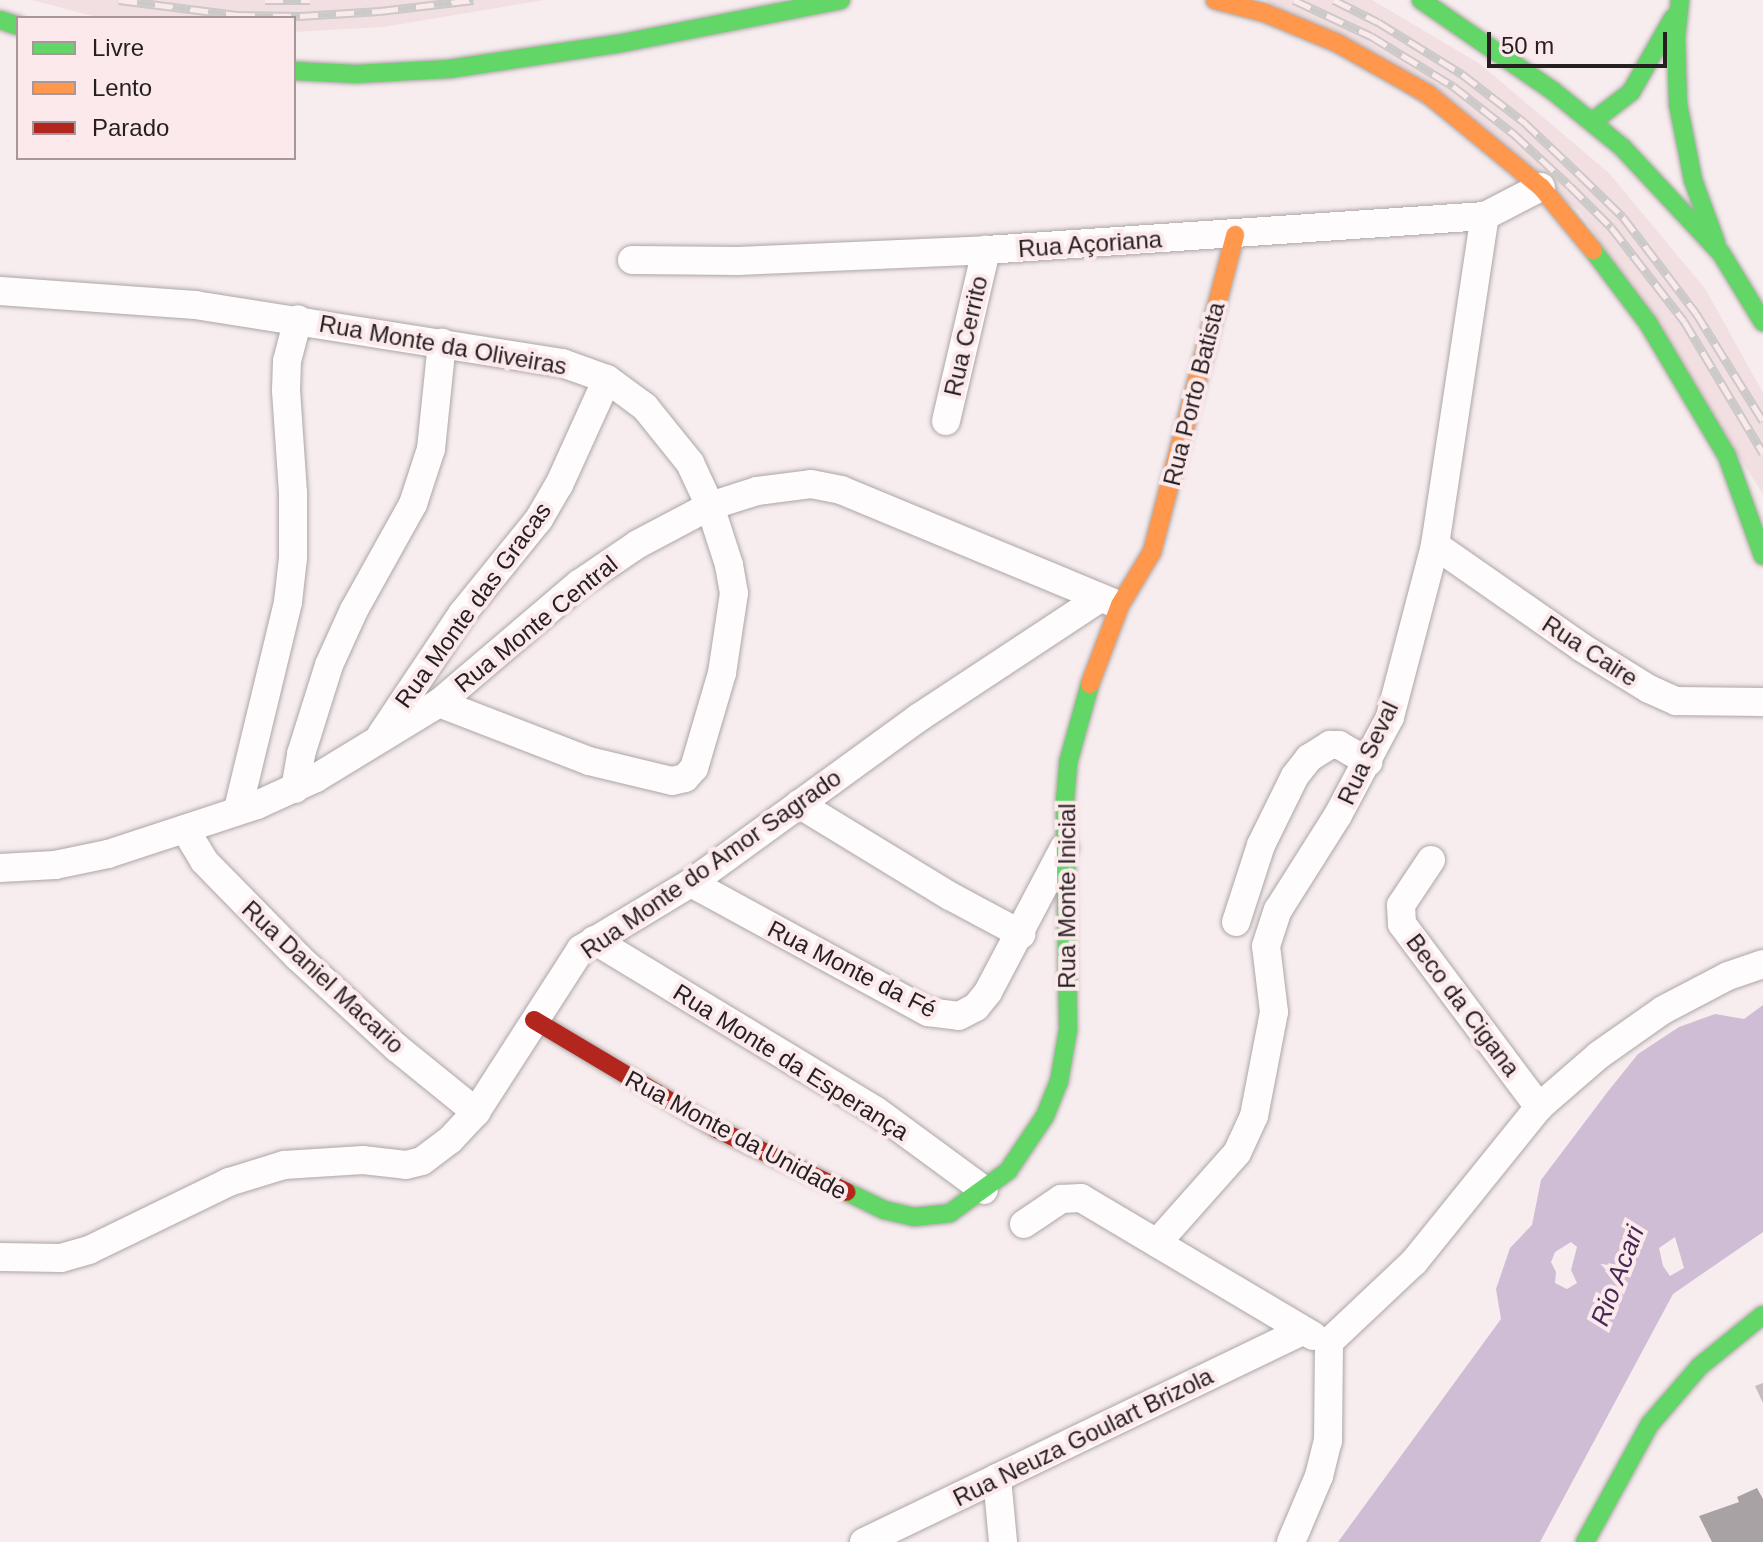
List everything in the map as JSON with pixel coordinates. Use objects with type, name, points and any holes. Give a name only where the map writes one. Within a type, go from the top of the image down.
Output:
[{"type":"street","points":[[296,71],[356,74],[464,67],[617,44],[841,0]]},
{"type":"street","points":[[1215,0],[1265,13],[1337,43],[1428,94],[1541,187],[1568,217],[1648,323],[1719,442],[1763,556]]},
{"type":"street","points":[[1421,0],[1553,91],[1622,147],[1721,253]]},
{"type":"street","points":[[1592,122],[1631,92],[1679,4]]},
{"type":"street","points":[[1679,4],[1676,66],[1684,143],[1705,217],[1721,253],[1763,322]]},
{"type":"street","name":"Rua Açoriana","points":[[632,260],[738,261],[986,250],[1485,216],[1541,187]]},
{"type":"street","name":"Rua Seval","points":[[1157,1243],[1237,1153],[1254,1116],[1274,1012],[1266,946],[1278,910],[1368,762],[1390,717],[1435,545],[1485,216]]},
{"type":"street","name":"Rua Porto Batista","points":[[1152,552],[1235,235]]},
{"type":"street","name":"Rua Cerrito","points":[[946,421],[986,250]]},
{"type":"street","name":"Rua Monte da Oliveiras","points":[[0,291],[195,305],[562,363],[607,379],[645,407],[690,463],[710,506],[729,565],[734,593],[731,627],[700,756],[685,778],[672,781],[589,761],[439,703]]},
{"type":"street","points":[[238,809],[287,614],[293,558],[287,361],[298,319]]},
{"type":"street","points":[[295,789],[301,754],[329,665],[354,610],[413,504],[427,463],[438,405],[442,343]]},
{"type":"street","name":"Rua Monte das Gracas","points":[[376,742],[417,676],[539,519],[559,485],[607,379]]},
{"type":"street","name":"Rua Monte Central","points":[[0,868],[55,865],[97,857],[295,789],[439,703],[579,584],[638,544],[710,506],[786,485],[811,484],[841,490],[1110,602]]},
{"type":"street","name":"Rua Caire","points":[[1435,545],[1581,647],[1649,689],[1676,701],[1763,702]]},
{"type":"street","name":"Rua Monte Inicial","points":[[950,1213],[1008,1171],[1030,1143],[1059,1082],[1068,1030],[1068,763],[1110,602],[1152,552]]},
{"type":"street","name":"Rua Monte do Amor Sagrado","points":[[0,1257],[61,1258],[89,1250],[229,1182],[284,1165],[363,1160],[406,1165],[422,1161],[450,1140],[476,1112],[581,949],[691,883],[931,709],[1110,602]]},
{"type":"street","points":[[1236,922],[1261,845],[1295,776],[1309,758],[1330,745],[1339,745],[1368,762]]},
{"type":"street","points":[[799,804],[937,889],[1021,934]]},
{"type":"street","name":"Rua Daniel Macario","points":[[185,829],[204,861],[299,958],[397,1048],[476,1112]]},
{"type":"street","name":"Rua Monte da Fé","points":[[691,883],[870,983],[940,1016],[959,1016],[976,1007],[988,992],[1067,842]]},
{"type":"street","name":"Beco da Cigana","points":[[1431,860],[1401,905],[1402,924],[1539,1107]]},
{"type":"street","name":"Rua Monte da Esperança","points":[[594,940],[875,1110],[984,1190]]},
{"type":"street","points":[[1291,1542],[1319,1476],[1328,1441],[1329,1342],[1414,1262],[1539,1107],[1599,1055],[1663,1010],[1728,976],[1763,964]]},
{"type":"street","name":"Rua Monte da Unidade","points":[[534,1020],[717,1129],[851,1197],[914,1217],[950,1213]]},
{"type":"street","points":[[1024,1224],[1061,1199],[1075,1197],[1157,1243],[1301,1332],[1329,1342]]},
{"type":"street","points":[[1585,1542],[1650,1424],[1700,1366],[1763,1315]]},
{"type":"street","name":"Rua Neuza Goulart Brizola","points":[[864,1542],[1301,1332]]},
{"type":"street","points":[[997,1478],[1003,1542]]},
{"type":"shaded area","points":[[32,0],[544,0],[384,27],[296,32],[296,16],[92,16]]},
{"type":"shaded area","points":[[1266,0],[1372,0],[1480,64],[1609,173],[1706,290],[1763,393],[1763,494],[1580,211]]},
{"type":"water","name":"Rio Acari","points":[[1763,1005],[1763,1232],[1673,1294],[1540,1542],[1338,1542],[1501,1319],[1496,1289],[1510,1248],[1532,1225],[1541,1180],[1609,1090],[1638,1054],[1679,1027],[1715,1014],[1744,1019]],"holes":[[[1675,1237],[1684,1268],[1670,1276],[1663,1266],[1659,1248]],[[1571,1242],[1577,1247],[1571,1270],[1577,1283],[1567,1289],[1555,1283],[1556,1272],[1551,1262],[1555,1252]]]},
{"type":"building","points":[[1757,1488],[1763,1499],[1763,1542],[1712,1542],[1699,1516],[1739,1502],[1737,1497]]},
{"type":"railway","points":[[119,0],[237,15],[300,16],[473,0]]},
{"type":"railway","points":[[265,0],[310,0]]},
{"type":"railway","points":[[1294,0],[1371,36],[1453,86],[1514,134],[1570,186],[1611,227],[1684,321],[1763,453]]},
{"type":"railway","points":[[1334,0],[1378,22],[1462,74],[1524,122],[1623,217],[1696,313],[1763,421]]},
{"type":"traffic: fast","points":[[296,71],[356,74],[449,69],[617,44],[841,0]]},
{"type":"traffic: fast","points":[[1421,0],[1553,91],[1622,147],[1721,253],[1763,322]]},
{"type":"traffic: fast","points":[[1680,0],[1676,37],[1678,104],[1693,180],[1716,243]]},
{"type":"traffic: fast","points":[[1592,122],[1631,92],[1673,18]]},
{"type":"traffic: fast","points":[[0,20],[16,25]]},
{"type":"traffic: fast","points":[[1593,250],[1648,323],[1727,456],[1763,556]]},
{"type":"traffic: fast","points":[[847,1192],[884,1210],[914,1217],[950,1213],[1008,1171],[1045,1116],[1059,1082],[1068,1030],[1065,800],[1068,763],[1090,684]]},
{"type":"traffic: fast","points":[[1585,1542],[1650,1424],[1700,1366],[1763,1315]]},
{"type":"traffic: slow","points":[[1215,0],[1265,13],[1337,43],[1428,94],[1541,187],[1593,250]]},
{"type":"traffic: slow","points":[[1090,684],[1120,605],[1152,552],[1235,235]]},
{"type":"traffic: jam","points":[[534,1020],[717,1129],[847,1192]]}]
